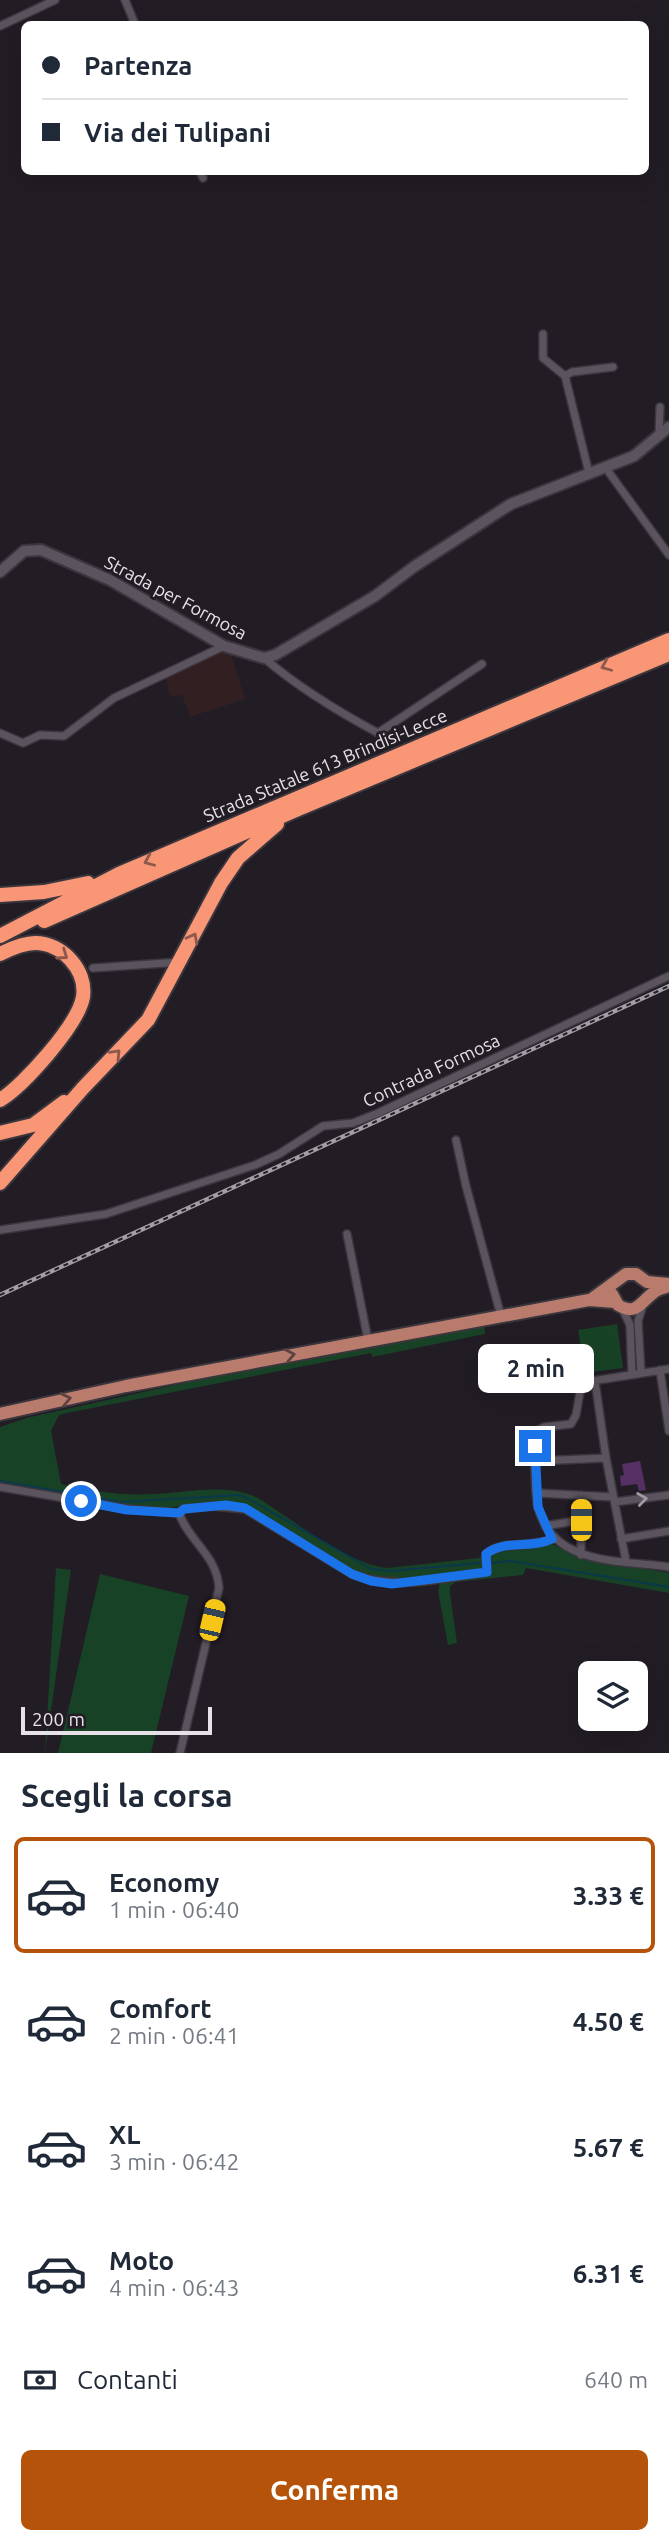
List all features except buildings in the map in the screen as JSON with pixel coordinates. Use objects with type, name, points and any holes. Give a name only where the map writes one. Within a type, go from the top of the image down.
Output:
[{"type":"highway","name":"Strada Statale 613 Brindisi-Lecce","points":[[0,936],[119,874],[669,640]]},
{"type":"highway","name":"Strada Statale 613 Brindisi-Lecce","points":[[0,945],[40,923],[298,809],[669,654]]},
{"type":"highway","points":[[0,1184],[83,1088],[148,1020],[221,883],[238,858],[263,834],[298,809]]},
{"type":"highway","points":[[0,895],[44,892],[119,874]]},
{"type":"highway","points":[[0,954],[11,948],[36,943],[51,946],[71,958],[82,978],[83,996],[76,1017],[61,1039],[0,1100]]},
{"type":"highway","points":[[0,1133],[33,1125],[83,1088]]},
{"type":"main road","points":[[589,1300],[621,1276],[631,1273],[645,1280],[669,1285]]},
{"type":"main road","points":[[645,1280],[648,1290],[646,1301]]},
{"type":"main road","points":[[614,1283],[612,1293],[618,1304]]},
{"type":"main road","points":[[0,1415],[126,1386],[589,1300],[618,1304],[632,1310],[646,1301],[652,1293],[669,1285]]},
{"type":"street","points":[[0,26],[55,0]]},
{"type":"street","points":[[124,0],[134,21]]},
{"type":"street","points":[[543,334],[543,358],[565,376],[589,473]]},
{"type":"street","points":[[565,376],[572,372],[613,367]]},
{"type":"street","points":[[659,436],[660,407]]},
{"type":"street","points":[[264,658],[275,655],[344,616],[511,504],[634,456],[669,427]]},
{"type":"street","points":[[605,467],[669,555]]},
{"type":"street","name":"Strada per Formosa","points":[[0,572],[24,551],[41,550],[110,580],[224,646],[264,658],[337,712],[377,733],[482,664]]},
{"type":"street","points":[[0,733],[23,743],[40,735],[64,736],[114,698],[224,646]]},
{"type":"street","points":[[93,968],[180,962]]},
{"type":"street","name":"Contrada Formosa","points":[[0,1230],[106,1214],[255,1165],[279,1154],[323,1126],[353,1123],[376,1114],[669,976]]},
{"type":"street","points":[[456,1140],[501,1316]]},
{"type":"street","points":[[347,1234],[368,1340]]},
{"type":"street","points":[[641,1373],[638,1321],[646,1301]]},
{"type":"street","points":[[618,1304],[631,1325],[632,1375]]},
{"type":"street","points":[[669,1369],[581,1385],[576,1415],[571,1424],[544,1427],[535,1432],[538,1507],[552,1539],[581,1555],[669,1567]]},
{"type":"street","points":[[660,1370],[669,1431]]},
{"type":"street","points":[[595,1381],[606,1458],[626,1561]]},
{"type":"street","points":[[536,1461],[606,1458]]},
{"type":"street","points":[[0,1487],[127,1510],[179,1513],[184,1509],[212,1506],[245,1508],[352,1574],[371,1581],[406,1582],[487,1572],[486,1554],[492,1549],[505,1545],[531,1545],[552,1539]]},
{"type":"street","points":[[537,1493],[614,1499],[669,1495]]},
{"type":"street","points":[[581,1495],[581,1555]]},
{"type":"street","points":[[179,1513],[211,1558],[218,1573],[219,1588],[180,1753]]},
{"type":"street","points":[[545,1526],[581,1520]]},
{"type":"street","points":[[621,1539],[669,1531]]},
{"type":"shaded area","points":[[222,652],[231,654],[245,699],[190,717],[182,695],[170,697],[165,677]]},
{"type":"green space","points":[[484,1323],[485,1334],[372,1357],[371,1353],[67,1413],[59,1415],[51,1431],[61,1484],[130,1494],[205,1490],[244,1493],[256,1497],[336,1549],[354,1558],[387,1568],[479,1558],[492,1546],[546,1538],[488,1550],[484,1569],[418,1579],[380,1579],[349,1569],[330,1559],[244,1506],[222,1503],[144,1509],[0,1485],[0,1427],[26,1418],[220,1375]]},
{"type":"green space","points":[[617,1324],[623,1368],[585,1373],[578,1330]]},
{"type":"green space","points":[[550,1543],[581,1558],[669,1573],[669,1593],[526,1568],[523,1575],[456,1582],[450,1586],[450,1594],[457,1643],[448,1645],[438,1591],[440,1582],[489,1574],[488,1557],[497,1550]]},
{"type":"green space","points":[[56,1568],[71,1570],[45,1753]]},
{"type":"green space","points":[[100,1574],[189,1596],[151,1753],[58,1753]]},
{"type":"waterway","points":[[0,1481],[121,1502],[239,1495],[371,1569],[391,1571],[480,1563]]},
{"type":"waterway","points":[[492,1563],[511,1561],[669,1587]]},
{"type":"railway","points":[[0,1295],[669,986]]},
{"type":"route","points":[[81,1501],[127,1510],[169,1510],[179,1513],[184,1509],[236,1506],[245,1508],[352,1574],[371,1581],[392,1584],[434,1579],[487,1572],[486,1554],[492,1549],[505,1545],[531,1545],[552,1539],[538,1507],[535,1446]]}]
